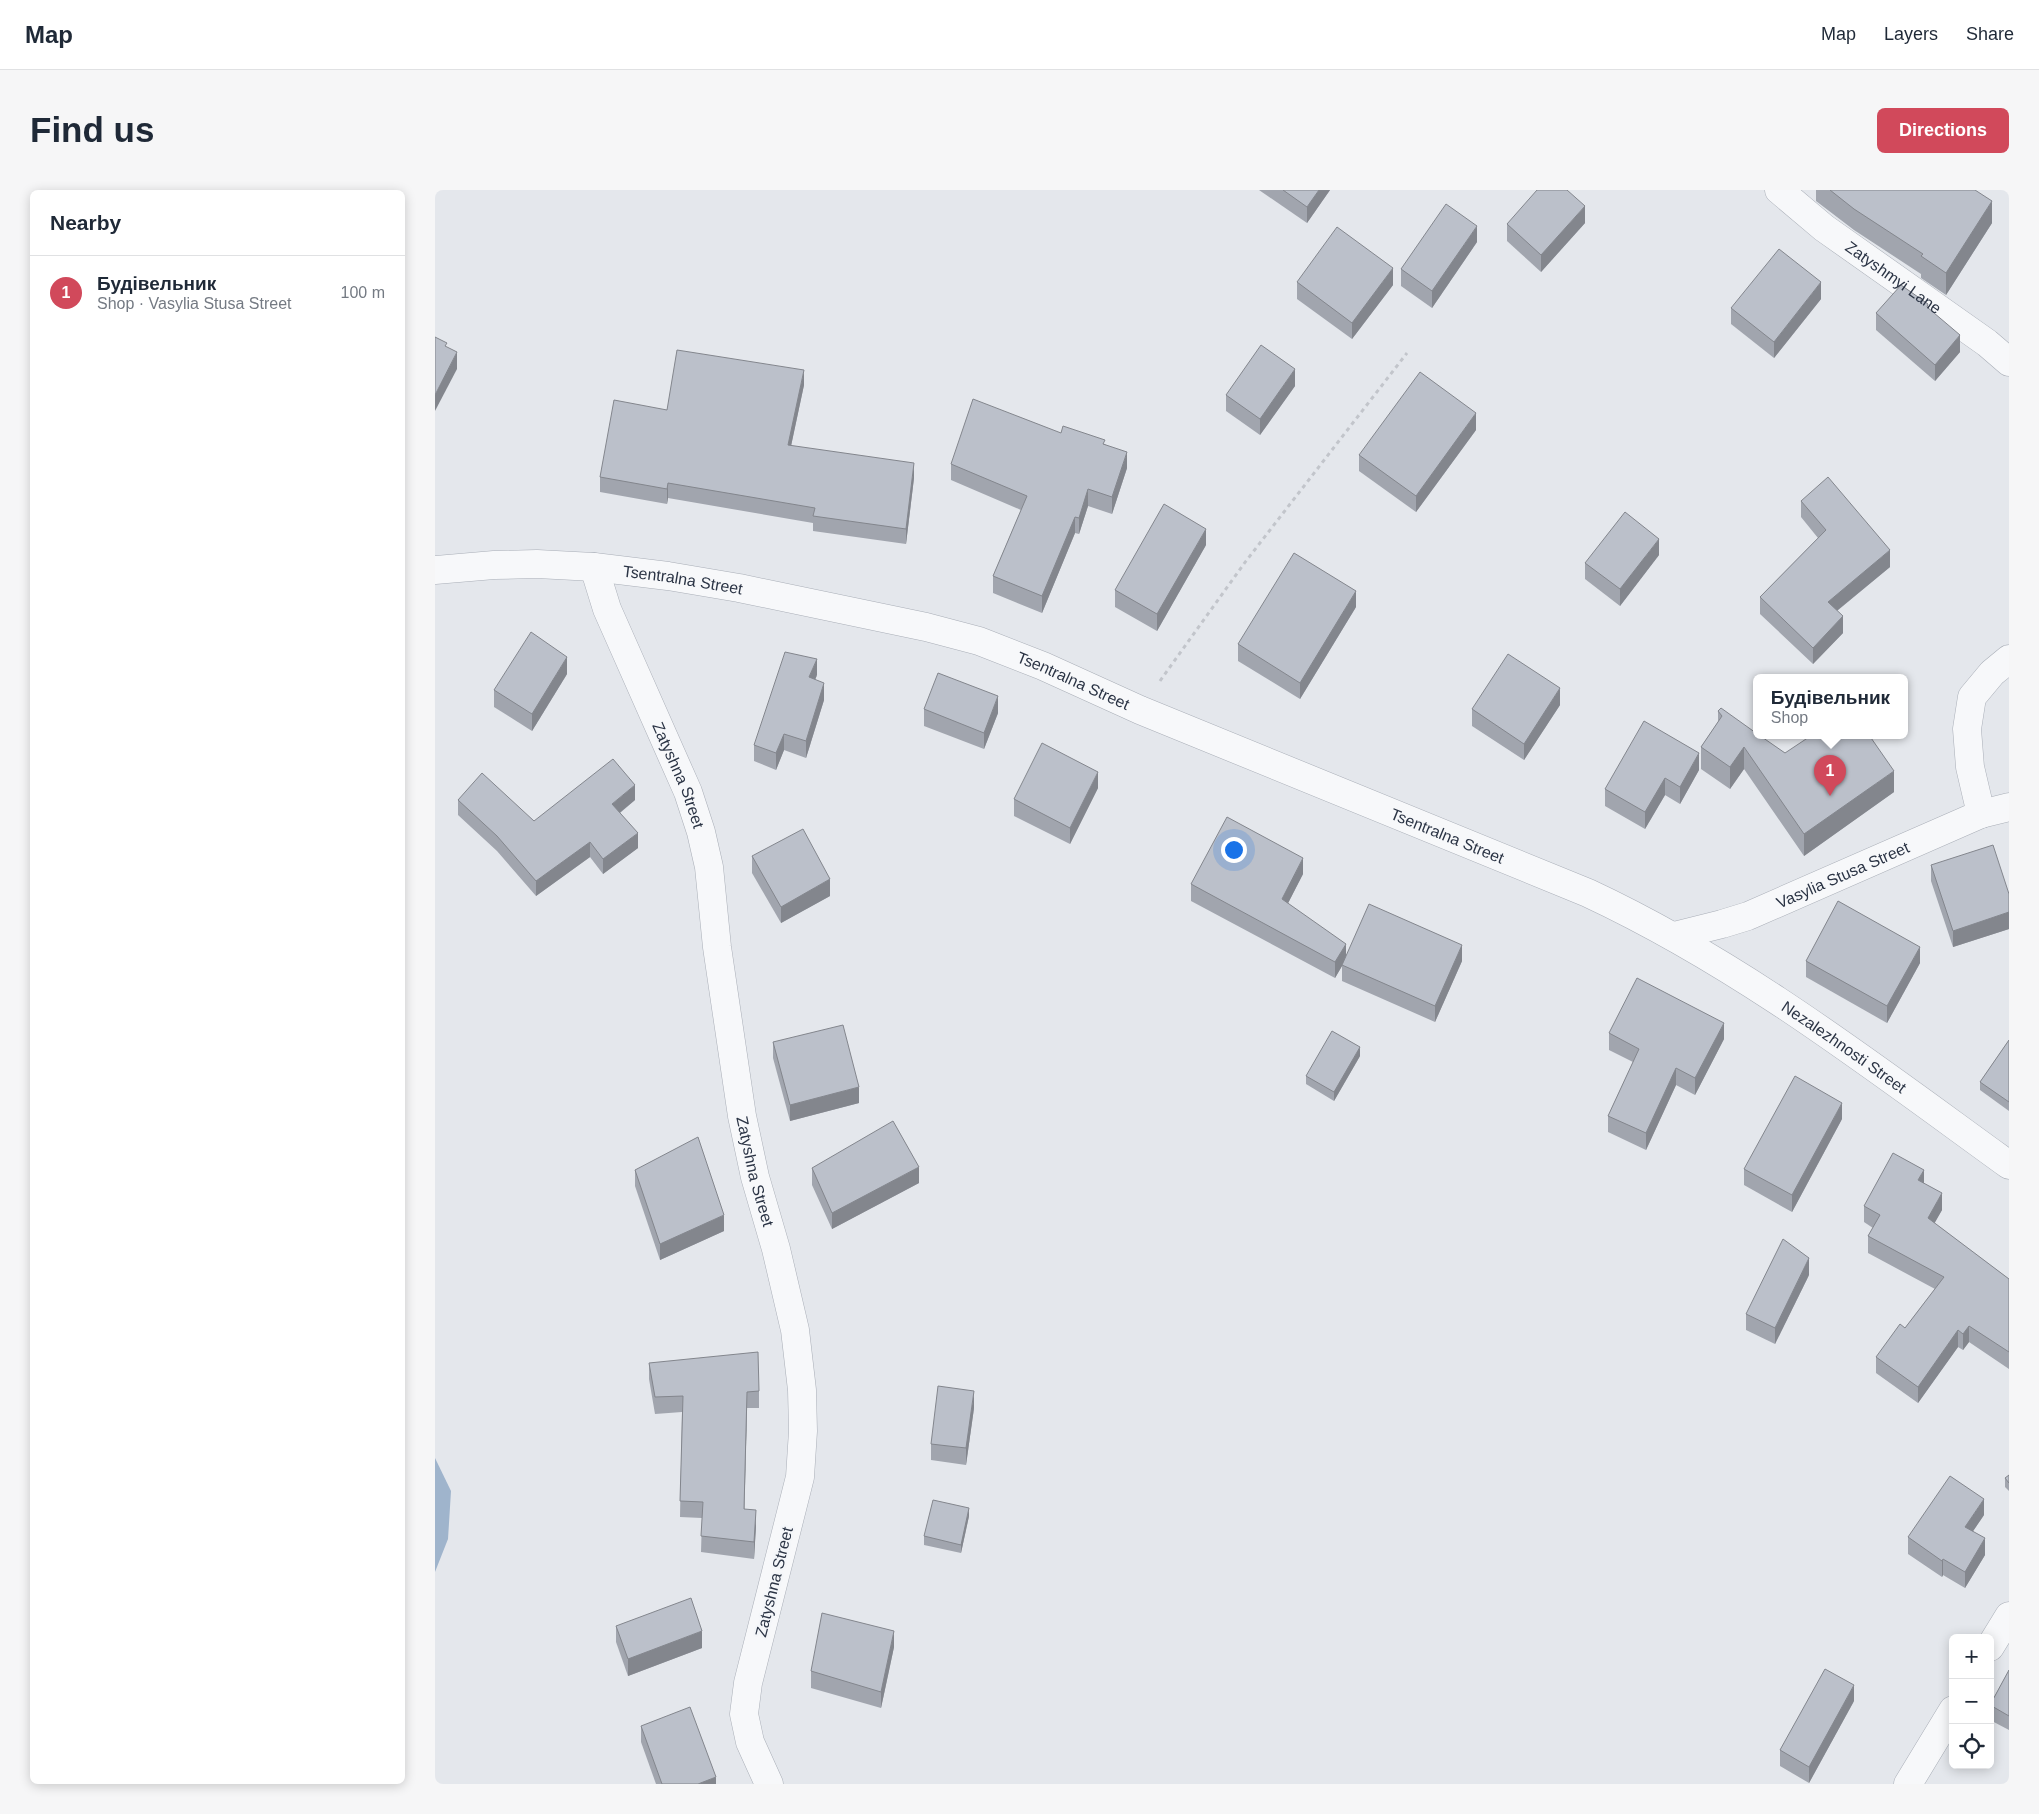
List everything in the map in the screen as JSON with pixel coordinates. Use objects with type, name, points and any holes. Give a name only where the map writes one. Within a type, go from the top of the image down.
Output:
[{"type":"street","name":"Zatyshmyi Lane","points":[[1779,190],[1824,228],[1987,343],[2009,362]]},
{"type":"street","name":"Tsentralna Street","points":[[435,570],[494,565],[594,567],[668,576],[739,588],[926,627],[979,641],[1043,666],[1140,710],[1588,893],[1674,936]]},
{"type":"street","name":"Zatyshna Street","points":[[594,567],[607,609],[688,792],[701,832],[709,867],[717,947],[742,1116],[755,1177],[776,1249],[795,1330],[802,1390],[803,1431],[800,1477],[748,1683],[744,1714],[750,1742],[769,1784]]},
{"type":"street","points":[[1981,814],[1970,767],[1967,729],[1973,697],[1992,673],[2009,659]]},
{"type":"street","name":"Vasylia Stusa Street","points":[[1674,936],[1723,924],[1773,906],[1981,814],[2009,807]]},
{"type":"street","name":"Nezalezhnosti Street","points":[[1674,936],[1812,1022],[2009,1165]]},
{"type":"street","points":[[1994,1640],[2009,1616]]},
{"type":"street","points":[[1908,1784],[1949,1717]]},
{"type":"path","points":[[1140,710],[1246,561],[1407,353]]},
{"type":"water","points":[[435,1458],[451,1491],[448,1539],[435,1572]]},
{"type":"building","points":[[1283,190],[1319,190],[1307,207]]},
{"type":"building","points":[[1537,190],[1567,190],[1585,206],[1541,255],[1507,224]]},
{"type":"building","points":[[1830,190],[1975,190],[1992,201],[1946,273],[1921,256],[1923,254],[1854,209]]},
{"type":"building","points":[[1446,204],[1477,226],[1432,291],[1401,269]]},
{"type":"building","points":[[1337,227],[1393,268],[1352,323],[1297,282]]},
{"type":"building","points":[[1779,249],[1821,282],[1774,342],[1731,308]]},
{"type":"building","points":[[1901,285],[1928,304],[1927,307],[1960,335],[1935,365],[1876,313]]},
{"type":"building","points":[[435,337],[447,343],[445,346],[457,352],[435,395]]},
{"type":"building","points":[[1261,345],[1295,369],[1260,419],[1226,395]]},
{"type":"building","points":[[677,350],[804,370],[788,445],[914,463],[906,529],[813,516],[815,508],[668,483],[667,489],[600,477],[614,400],[667,410]]},
{"type":"building","points":[[1420,372],[1476,413],[1416,496],[1359,455]]},
{"type":"building","points":[[973,399],[1061,433],[1063,426],[1105,440],[1103,444],[1127,452],[1112,497],[1088,489],[1079,518],[1075,517],[1042,596],[993,576],[1027,496],[951,464]]},
{"type":"building","points":[[1828,477],[1890,550],[1828,602],[1843,616],[1813,648],[1760,597],[1826,530],[1801,501]]},
{"type":"building","points":[[1164,504],[1206,529],[1157,614],[1115,590]]},
{"type":"building","points":[[1625,512],[1659,539],[1620,589],[1585,563]]},
{"type":"building","points":[[1294,553],[1356,591],[1300,683],[1238,644]]},
{"type":"building","points":[[531,632],[567,657],[532,714],[494,690]]},
{"type":"building","points":[[785,652],[817,659],[809,677],[824,683],[806,741],[784,734],[776,753],[754,745]]},
{"type":"building","points":[[1508,654],[1560,688],[1524,744],[1472,709]]},
{"type":"building","points":[[938,673],[998,696],[984,733],[924,709]]},
{"type":"building","points":[[1721,708],[1753,731],[1753,739],[1765,739],[1785,753],[1806,739],[1872,739],[1894,771],[1804,834],[1744,747],[1730,767],[1701,747],[1722,716],[1718,711]]},
{"type":"building","points":[[1644,721],[1699,753],[1680,787],[1665,778],[1645,812],[1605,789]]},
{"type":"building","points":[[1042,743],[1098,772],[1070,828],[1014,799]]},
{"type":"building","points":[[613,759],[635,785],[612,804],[638,833],[603,859],[590,842],[536,881],[497,836],[458,800],[482,773],[534,821]]},
{"type":"building","points":[[1227,817],[1303,858],[1282,899],[1346,944],[1335,962],[1191,884]]},
{"type":"building","points":[[803,829],[830,879],[781,907],[752,856]]},
{"type":"building","points":[[1993,845],[2009,894],[2009,912],[1953,931],[1931,865]]},
{"type":"building","points":[[1838,901],[1920,947],[1887,1006],[1806,961]]},
{"type":"building","points":[[1369,904],[1462,945],[1435,1006],[1342,965]]},
{"type":"building","points":[[1637,978],[1724,1023],[1695,1078],[1676,1068],[1646,1133],[1608,1116],[1639,1049],[1609,1033]]},
{"type":"building","points":[[843,1025],[859,1087],[790,1105],[773,1042]]},
{"type":"building","points":[[1332,1031],[1360,1047],[1334,1092],[1306,1076]]},
{"type":"building","points":[[2009,1040],[2009,1102],[1980,1082]]},
{"type":"building","points":[[1795,1076],[1842,1103],[1792,1195],[1744,1169]]},
{"type":"building","points":[[893,1121],[919,1167],[832,1213],[812,1168]]},
{"type":"building","points":[[698,1137],[724,1215],[660,1244],[635,1170]]},
{"type":"building","points":[[1893,1153],[1924,1170],[1918,1180],[1942,1193],[1928,1218],[2009,1279],[2009,1352],[1969,1326],[1963,1334],[1958,1330],[1918,1387],[1876,1357],[1900,1324],[1905,1328],[1944,1277],[1868,1236],[1880,1215],[1864,1206]]},
{"type":"building","points":[[1783,1239],[1809,1258],[1775,1328],[1746,1314]]},
{"type":"building","points":[[758,1352],[759,1391],[747,1392],[744,1509],[756,1510],[754,1542],[701,1536],[703,1502],[680,1501],[683,1396],[655,1397],[649,1363]]},
{"type":"building","points":[[938,1386],[974,1391],[966,1448],[931,1444]]},
{"type":"building","points":[[2009,1475],[2009,1483],[2005,1478]]},
{"type":"building","points":[[1950,1476],[1984,1499],[1965,1527],[1985,1538],[1965,1572],[1943,1559],[1942,1561],[1908,1537]]},
{"type":"building","points":[[933,1500],[969,1508],[961,1545],[924,1536]]},
{"type":"building","points":[[691,1598],[702,1631],[628,1659],[616,1626]]},
{"type":"building","points":[[822,1613],[894,1631],[881,1692],[811,1671]]},
{"type":"building","points":[[1825,1669],[1854,1685],[1809,1767],[1780,1750]]},
{"type":"building","points":[[2009,1670],[2009,1716],[1994,1707],[1994,1698]]},
{"type":"building","points":[[690,1707],[716,1777],[698,1784],[662,1784],[641,1726]]},
{"type":"place","name":"Будівельник","points":[[1830,796]]}]
